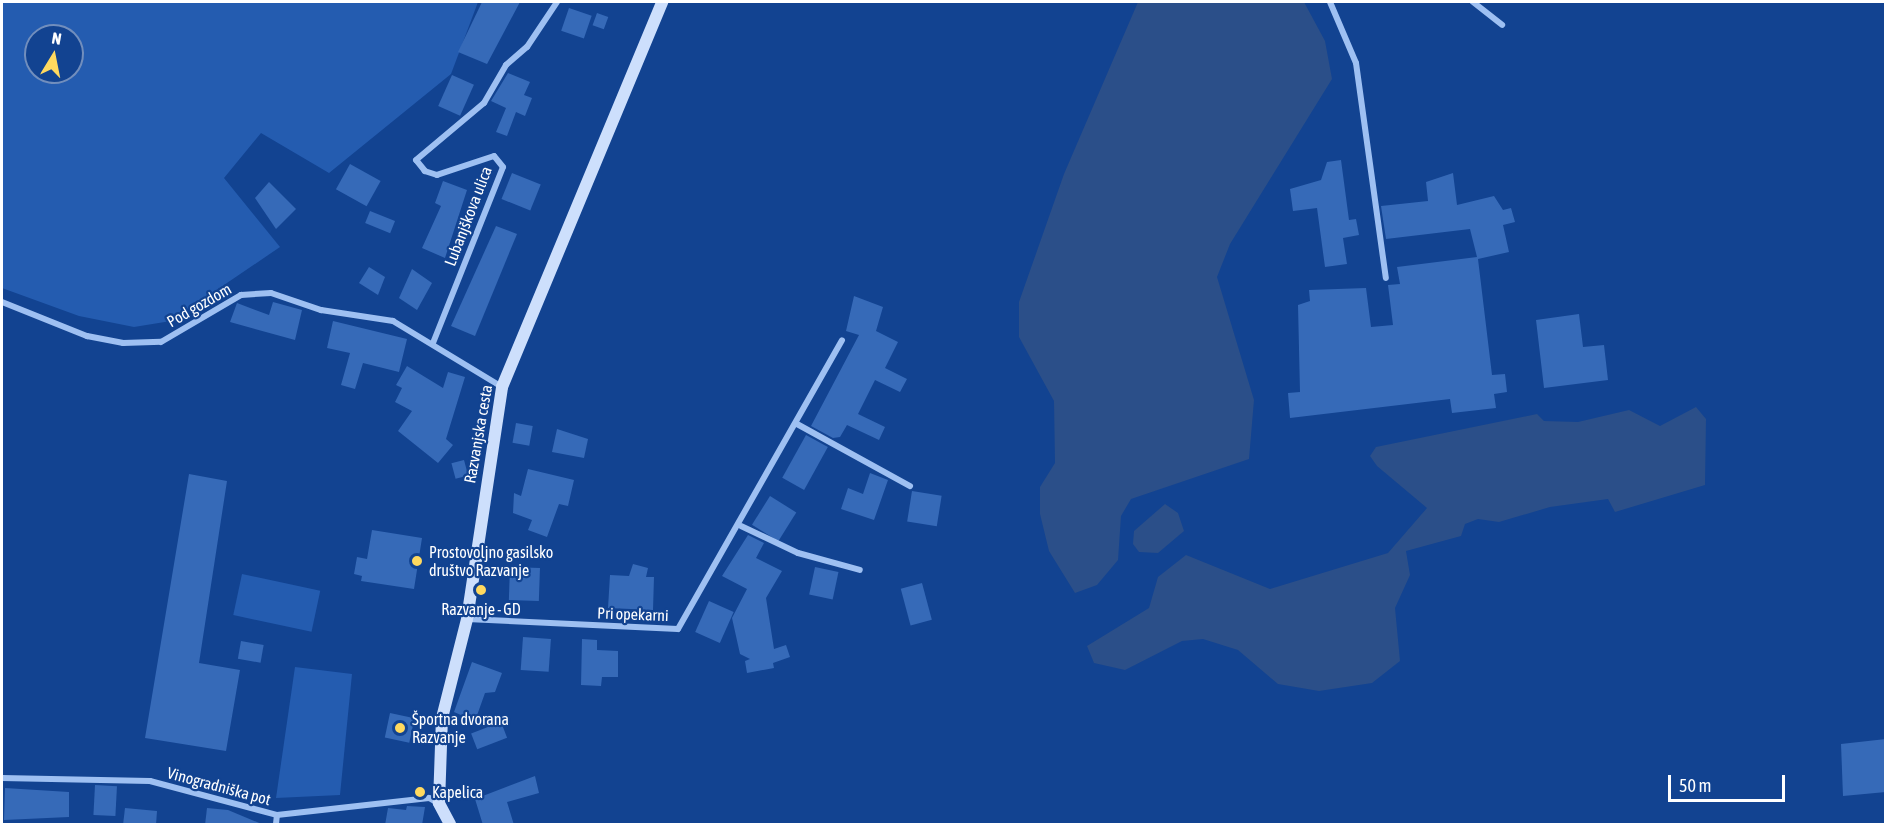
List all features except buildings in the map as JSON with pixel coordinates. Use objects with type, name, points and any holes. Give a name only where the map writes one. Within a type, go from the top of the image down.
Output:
[{"type":"street","name":"Lubanjškova ulica","points":[[433,344],[503,167],[494,156],[437,175],[425,171],[416,160],[483,103],[506,65],[527,47],[557,2]]},
{"type":"street","name":"Razvanjska cesta","points":[[450,825],[434,801],[442,718],[466,619],[502,387],[662,2]]},
{"type":"street","points":[[1330,2],[1356,63],[1386,278]]},
{"type":"street","points":[[1473,2],[1502,25]]},
{"type":"street","name":"Pod gozdom","points":[[2,302],[87,336],[133,343],[161,342],[241,295],[272,293],[321,310],[393,321],[502,387]]},
{"type":"street","name":"Pri opekarni","points":[[466,619],[678,629],[741,526],[842,340]]},
{"type":"street","points":[[797,424],[910,486]]},
{"type":"street","points":[[741,526],[798,553],[860,570]]},
{"type":"street","name":"Vinogradniška pot","points":[[2,777],[150,782],[277,815],[434,801]]},
{"type":"street","points":[[276,825],[277,815]]},
{"type":"shaded area","points":[[2,2],[478,2],[451,74],[329,173],[261,133],[224,178],[280,247],[171,321],[134,327],[79,316],[2,288]]},
{"type":"shaded area","points":[[1138,2],[1304,2],[1325,41],[1332,79],[1230,244],[1217,277],[1254,400],[1249,459],[1131,499],[1121,516],[1118,560],[1097,585],[1075,593],[1049,551],[1040,514],[1040,487],[1055,463],[1054,401],[1019,337],[1019,302],[1064,174]]},
{"type":"shaded area","points":[[1696,407],[1706,419],[1705,485],[1615,512],[1608,499],[1550,507],[1499,522],[1478,519],[1465,524],[1461,536],[1406,551],[1410,575],[1395,608],[1400,661],[1372,683],[1319,691],[1278,684],[1238,650],[1203,639],[1182,641],[1125,670],[1094,663],[1087,646],[1149,608],[1158,577],[1186,555],[1270,589],[1388,553],[1427,508],[1377,466],[1370,456],[1376,447],[1537,414],[1544,421],[1578,422],[1629,410],[1660,426]]},
{"type":"shaded area","points":[[1165,504],[1178,513],[1184,531],[1158,553],[1139,552],[1133,544],[1134,531]]},
{"type":"shaded area","points":[[242,574],[320,591],[312,632],[233,615]]},
{"type":"shaded area","points":[[295,667],[352,674],[340,795],[276,798]]},
{"type":"place","name":"Prostovoljno gasilsko društvo Razvanje","points":[[417,561]]},
{"type":"place","name":"Razvanje - GD","points":[[481,590]]},
{"type":"place","name":"Športna dvorana Razvanje","points":[[400,728]]},
{"type":"place","name":"Kapelica","points":[[420,792]]}]
